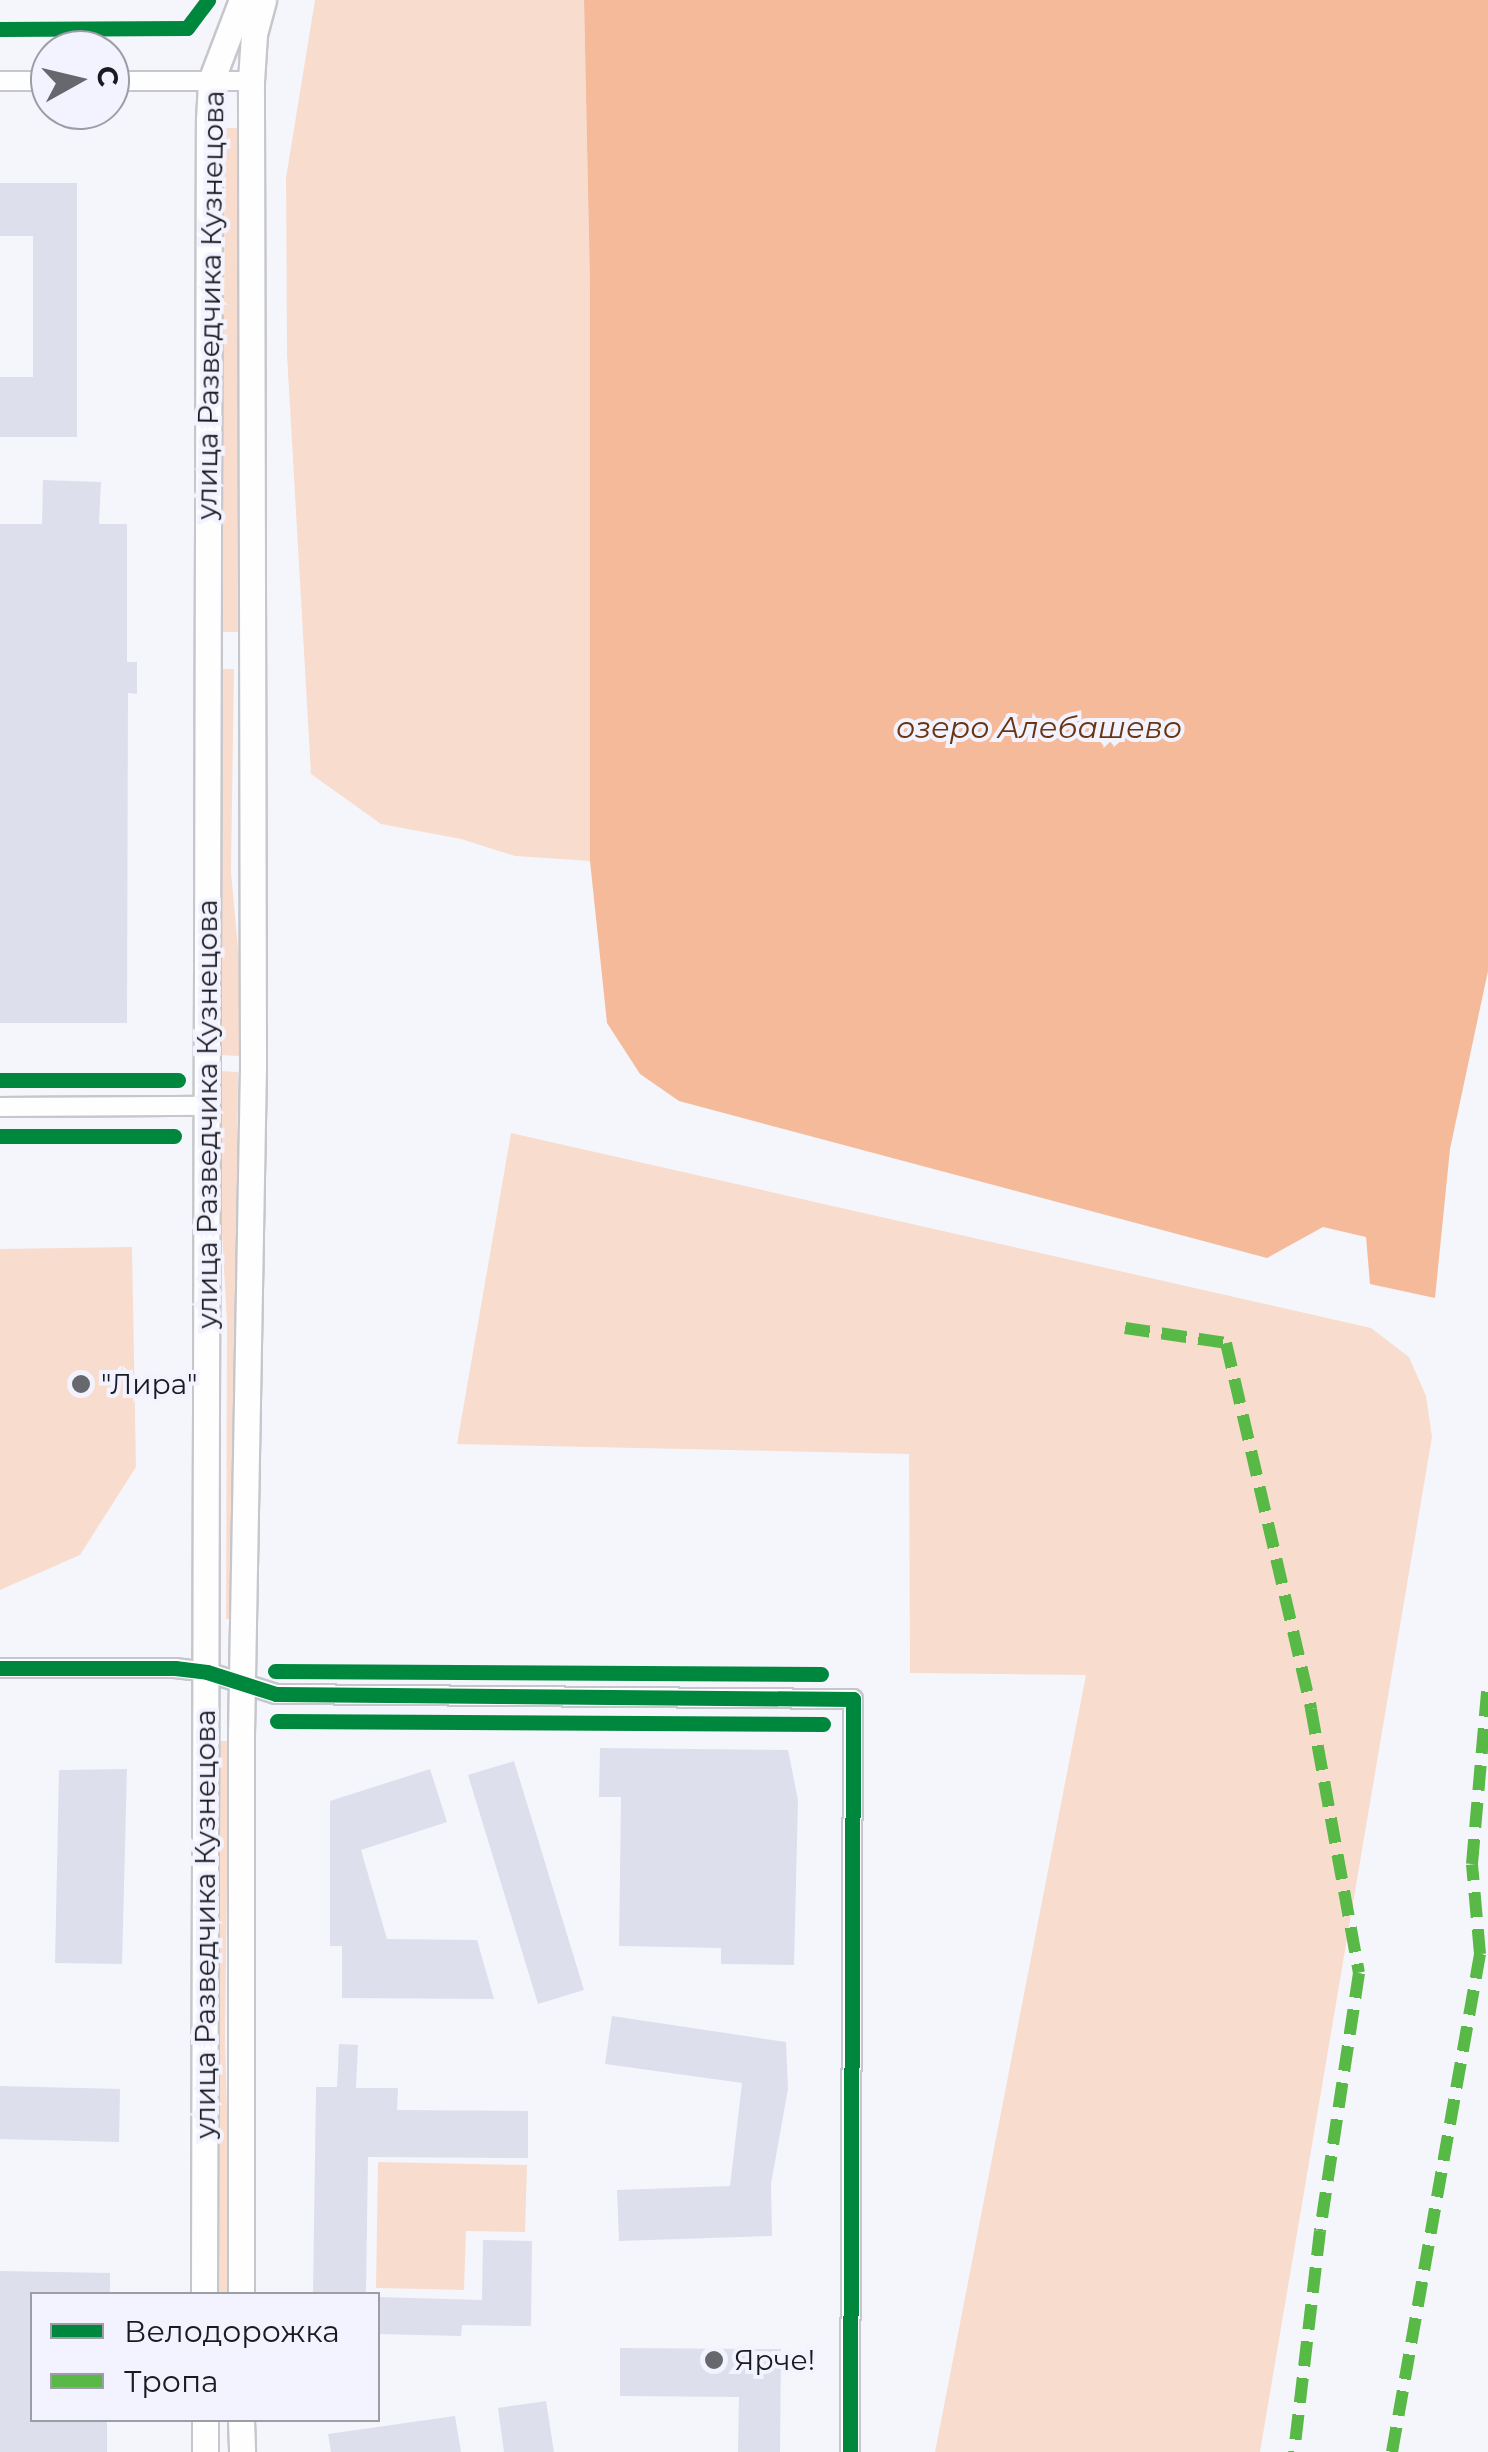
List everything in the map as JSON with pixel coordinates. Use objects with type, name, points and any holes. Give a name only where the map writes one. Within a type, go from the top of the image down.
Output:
[{"type":"main road","name":"улица Разведчика Кузнецова","points":[[204,2292],[211,81],[242,0]]},
{"type":"main road","name":"улица Разведчика Кузнецова","points":[[241,2292],[242,1683],[253,1065],[251,80],[254,34],[263,0]]},
{"type":"main road","points":[[207,680],[212,663],[229,651],[246,663],[252,679]]},
{"type":"main road","points":[[205,2422],[205,2452]]},
{"type":"main road","points":[[241,2422],[242,2452]]},
{"type":"street","points":[[0,80],[30,81]]},
{"type":"street","points":[[130,81],[251,80]]},
{"type":"street","points":[[0,1107],[206,1106]]},
{"type":"street","points":[[0,1668],[174,1668],[207,1672],[276,1694],[853,1699],[850,2452]]},
{"type":"shaded area","points":[[315,0],[584,0],[590,287],[590,861],[515,856],[461,839],[381,824],[311,774],[287,355],[286,178]]},
{"type":"shaded area","points":[[220,128],[237,128],[238,632],[220,632]]},
{"type":"shaded area","points":[[221,669],[234,669],[231,872],[240,970],[239,1056],[219,1055]]},
{"type":"shaded area","points":[[219,1071],[238,1072],[235,1619],[226,1619],[227,1323],[219,1179]]},
{"type":"shaded area","points":[[511,1133],[1371,1328],[1409,1357],[1426,1396],[1432,1437],[1260,2452],[935,2452],[1086,1675],[910,1673],[909,1454],[457,1444]]},
{"type":"shaded area","points":[[132,1247],[136,1467],[80,1555],[0,1590],[0,1249]]},
{"type":"shaded area","points":[[216,1741],[229,1741],[225,2037],[232,2292],[218,2292],[213,2221]]},
{"type":"shaded area","points":[[378,2162],[527,2165],[525,2232],[466,2231],[464,2290],[376,2288]]},
{"type":"water","name":"озеро Алебашево","points":[[584,0],[1488,0],[1488,971],[1450,1149],[1435,1298],[1370,1284],[1366,1237],[1323,1227],[1267,1258],[679,1101],[640,1074],[607,1023],[590,861],[590,287]]},
{"type":"building","points":[[0,183],[77,183],[77,437],[0,437],[0,377],[33,377],[33,236],[0,236]]},
{"type":"building","points":[[43,480],[101,482],[99,524],[127,524],[127,662],[137,662],[137,694],[128,693],[127,1023],[0,1023],[0,524],[42,524]]},
{"type":"building","points":[[600,1748],[788,1750],[798,1800],[794,1965],[721,1964],[721,1948],[619,1946],[621,1797],[599,1797]]},
{"type":"building","points":[[514,1761],[584,1990],[538,2004],[468,1775]]},
{"type":"building","points":[[127,1769],[122,1964],[55,1963],[59,1770]]},
{"type":"building","points":[[430,1769],[447,1822],[361,1850],[387,1939],[477,1940],[494,1999],[342,1998],[342,1946],[330,1946],[330,1801]]},
{"type":"building","points":[[612,2016],[786,2042],[788,2089],[771,2184],[772,2236],[619,2241],[617,2190],[730,2186],[742,2083],[605,2064]]},
{"type":"building","points":[[339,2044],[358,2045],[356,2088],[398,2088],[397,2110],[528,2111],[528,2158],[368,2157],[366,2292],[313,2292],[316,2087],[337,2087]]},
{"type":"building","points":[[0,2086],[120,2089],[119,2142],[0,2139]]},
{"type":"building","points":[[483,2240],[532,2241],[531,2326],[462,2325],[461,2336],[380,2334],[380,2297],[482,2300]]},
{"type":"building","points":[[0,2271],[110,2273],[110,2292],[30,2292],[30,2422],[107,2422],[107,2452],[0,2452]]},
{"type":"building","points":[[620,2348],[781,2349],[780,2452],[738,2452],[739,2397],[620,2396]]},
{"type":"building","points":[[546,2401],[554,2452],[504,2452],[498,2408]]},
{"type":"building","points":[[455,2416],[461,2452],[331,2452],[328,2434]]},
{"type":"marked path","points":[[1125,1328],[1226,1343],[1311,1709],[1359,1973],[1320,2231],[1294,2452]]},
{"type":"marked path","points":[[1392,2452],[1480,1954],[1472,1864],[1488,1682]]},
{"type":"cycle path","points":[[0,29],[187,28],[208,0]]},
{"type":"cycle path","points":[[0,1080],[178,1080]]},
{"type":"cycle path","points":[[0,1136],[174,1136]]},
{"type":"cycle path","points":[[0,1668],[175,1668],[207,1672],[276,1694],[853,1699],[850,2452]]},
{"type":"cycle path","points":[[275,1671],[821,1674]]},
{"type":"cycle path","points":[[277,1721],[823,1724]]},
{"type":"place","name":"\"Лира\"","points":[[81,1384]]},
{"type":"place","name":"Ярче!","points":[[714,2360]]}]
